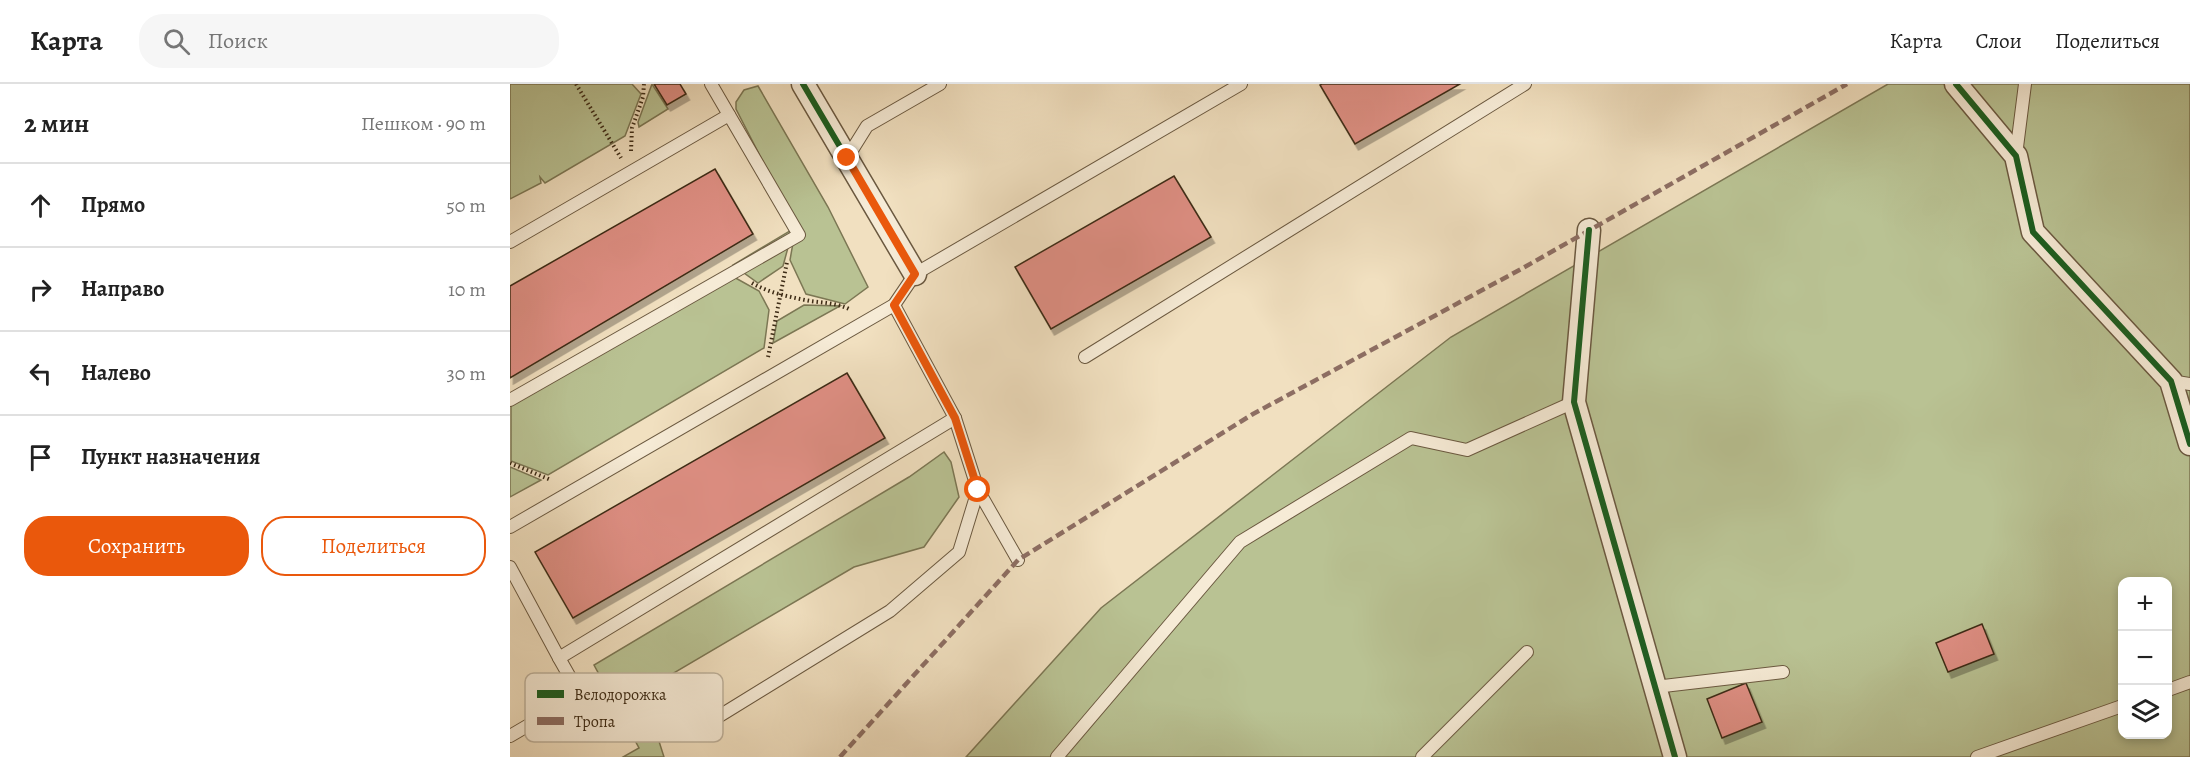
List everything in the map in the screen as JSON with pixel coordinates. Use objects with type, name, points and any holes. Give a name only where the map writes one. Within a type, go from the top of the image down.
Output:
[{"type":"street","points":[[803,84],[915,274]]},
{"type":"street","points":[[1956,84],[2016,156],[2033,232],[2181,383],[2190,444]]},
{"type":"street","points":[[1589,230],[1574,402],[1675,757]]},
{"type":"lane","points":[[510,400],[799,235],[711,84]]},
{"type":"lane","points":[[847,158],[867,126],[940,84]]},
{"type":"lane","points":[[510,527],[894,305],[915,274],[1241,84]]},
{"type":"lane","points":[[1085,357],[1525,84]]},
{"type":"lane","points":[[2016,156],[2025,84]]},
{"type":"lane","points":[[510,242],[729,115]]},
{"type":"lane","points":[[894,305],[955,418],[978,490],[1018,560]]},
{"type":"lane","points":[[1057,757],[1240,542],[1411,438],[1467,450],[1574,402]]},
{"type":"lane","points":[[559,658],[955,418]]},
{"type":"lane","points":[[723,714],[890,611],[959,552],[978,490]]},
{"type":"lane","points":[[510,567],[568,673]]},
{"type":"lane","points":[[1422,757],[1527,652]]},
{"type":"lane","points":[[1655,687],[1783,672]]},
{"type":"lane","points":[[2172,689],[2190,682]]},
{"type":"lane","points":[[1977,757],[2118,707]]},
{"type":"lane","points":[[510,736],[525,727]]},
{"type":"path","points":[[576,84],[630,172]]},
{"type":"path","points":[[630,172],[632,128],[644,97],[644,84]]},
{"type":"path","points":[[766,379],[769,345],[787,269],[787,259],[794,237]]},
{"type":"path","points":[[735,273],[765,290],[809,301],[842,305],[869,319]]},
{"type":"path","points":[[510,463],[574,490]]},
{"type":"green space","points":[[510,84],[632,84],[641,94],[625,136],[545,183],[540,177],[541,183],[510,199]]},
{"type":"green space","points":[[652,84],[668,109],[639,127],[638,122]]},
{"type":"green space","points":[[1888,84],[2190,84],[2190,757],[966,757],[1101,608],[1451,337]]},
{"type":"green space","points":[[758,86],[828,207],[868,287],[845,304],[806,294],[790,260],[796,226],[736,109],[736,102],[744,90]]},
{"type":"green space","points":[[793,229],[783,266],[758,283],[733,265]]},
{"type":"green space","points":[[732,276],[759,291],[769,310],[764,348],[548,475],[511,461],[511,405]]},
{"type":"green space","points":[[804,305],[840,306],[773,343],[777,321]]},
{"type":"green space","points":[[944,452],[951,462],[959,497],[924,547],[854,567],[674,673],[598,673],[594,665],[909,477]]},
{"type":"green space","points":[[510,467],[541,480],[510,497]]},
{"type":"green space","points":[[636,742],[659,742],[664,757],[623,757],[639,748]]},
{"type":"building","points":[[654,84],[680,84],[686,94],[667,105]]},
{"type":"building","points":[[1460,84],[1355,144],[1320,85]]},
{"type":"building","points":[[715,169],[753,234],[510,378],[510,286]]},
{"type":"building","points":[[1174,176],[1211,237],[1051,329],[1015,267]]},
{"type":"building","points":[[847,373],[885,438],[573,618],[535,552]]},
{"type":"building","points":[[1982,624],[1994,654],[1948,672],[1936,643]]},
{"type":"building","points":[[1746,683],[1762,722],[1722,738],[1707,699]]},
{"type":"marked path","points":[[840,757],[1018,560],[1253,414],[1523,268],[1847,84]]},
{"type":"cycle path","points":[[803,84],[915,274]]},
{"type":"cycle path","points":[[1956,84],[2016,156],[2033,232],[2171,381],[2190,444]]},
{"type":"cycle path","points":[[1589,230],[1574,402],[1675,757]]},
{"type":"route","points":[[847,158],[915,274],[894,305],[955,418],[978,490]]}]
